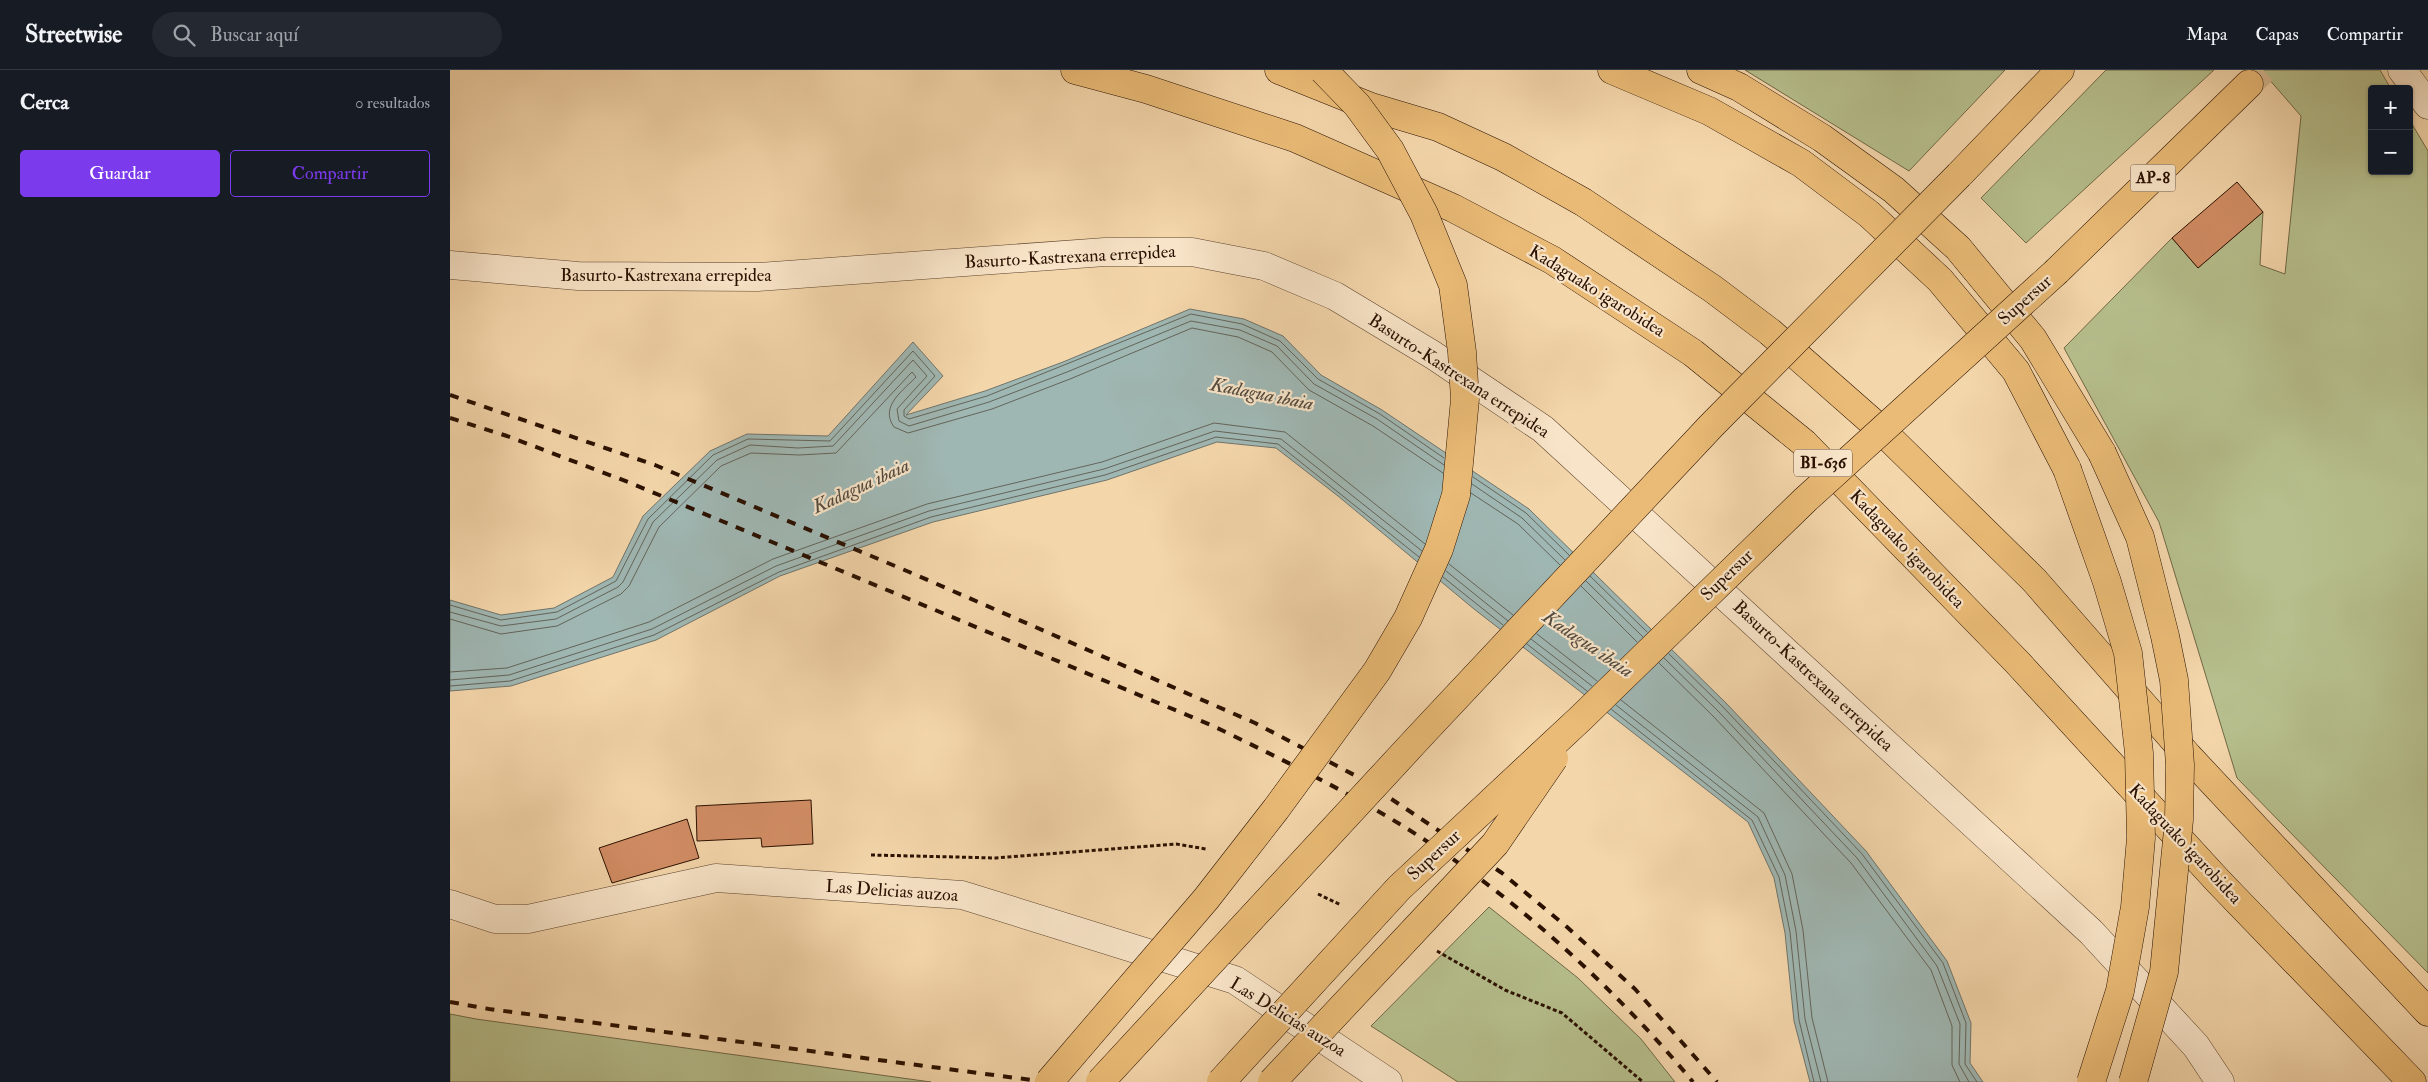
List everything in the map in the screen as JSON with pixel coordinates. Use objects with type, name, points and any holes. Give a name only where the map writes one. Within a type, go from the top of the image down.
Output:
[{"type":"highway","name":"Kadaguako igarobidea","points":[[1075,70],[1146,89],[1296,138],[1453,208],[1552,260],[1693,353],[1810,450],[2018,662],[2218,880],[2412,1082]]},
{"type":"highway","points":[[1280,70],[1371,107],[1438,128],[1503,157],[1583,202],[1713,289],[1770,332],[1878,427],[2034,580],[2188,756],[2428,1012]]},
{"type":"highway","points":[[1049,1082],[1206,899],[1276,809],[1377,671],[1408,618],[1439,549],[1456,495],[1465,399],[1462,352],[1452,285],[1424,214],[1390,150],[1357,105],[1323,70]]},
{"type":"highway","points":[[1612,70],[1709,111],[1801,163],[1869,214],[1940,280],[2016,371],[2067,469],[2108,582],[2128,653],[2139,753],[2141,838],[2134,907],[2120,991],[2091,1082]]},
{"type":"highway","points":[[1701,70],[1739,87],[1822,138],[1894,190],[1958,248],[2033,339],[2102,453],[2140,537],[2174,680],[2180,765],[2179,820],[2164,972],[2133,1082]]},
{"type":"highway","points":[[1100,1082],[1426,729],[1704,433],[1960,175],[2060,70]]},
{"type":"highway","name":"Supersur","points":[[1221,1082],[1399,888],[1582,717],[1805,500],[2057,271],[2249,84]]},
{"type":"highway","points":[[1272,1082],[1495,844],[1582,717]]},
{"type":"street","points":[[2402,70],[2428,104]]},
{"type":"street","name":"Basurto-Kastrexana errepidea","points":[[450,265],[578,276],[758,277],[1105,252],[1192,252],[1264,266],[1335,296],[1433,355],[1543,429],[2091,932],[2196,1046],[2220,1082]]},
{"type":"street","name":"Las Delicias auzoa","points":[[450,904],[495,919],[528,919],[716,878],[962,895],[1235,980],[1388,1082]]},
{"type":"green space","points":[[1745,70],[2005,70],[1909,171]]},
{"type":"green space","points":[[2106,70],[2214,70],[2026,243],[1981,198]]},
{"type":"green space","points":[[2261,70],[2380,70],[2389,85],[2368,85],[2368,175],[2413,175],[2413,126],[2428,151],[2428,973],[2237,778],[2159,522],[2064,348],[2172,238],[2198,268],[2263,212],[2260,265],[2285,274],[2301,116]]},
{"type":"green space","points":[[1489,907],[1578,978],[1641,1039],[1675,1082],[1458,1082],[1371,1026]]},
{"type":"green space","points":[[450,1014],[476,1019],[931,1082],[450,1082]]},
{"type":"water","name":"Kadagua ibaia","points":[[1190,309],[1244,319],[1283,336],[1321,375],[1382,410],[1529,509],[1727,704],[1866,851],[1947,961],[1971,1023],[1970,1063],[1983,1082],[1810,1082],[1794,1021],[1785,933],[1774,878],[1748,822],[1474,609],[1338,496],[1276,448],[1217,442],[1107,480],[933,522],[780,576],[656,640],[511,686],[450,691],[450,600],[501,615],[554,608],[613,577],[643,516],[710,451],[747,434],[828,436],[913,342],[943,376],[906,415],[985,391],[1063,362]]},
{"type":"building","points":[[2237,182],[2263,212],[2198,268],[2172,238]]},
{"type":"building","points":[[811,800],[813,844],[762,847],[761,838],[697,841],[696,806]]},
{"type":"building","points":[[687,819],[699,858],[612,883],[599,848]]},
{"type":"tunnel","points":[[2249,84],[2263,70]]},
{"type":"railway","points":[[450,395],[655,465],[914,574],[1255,723],[1360,778],[1502,873],[1567,927],[1635,989],[1717,1082]]},
{"type":"railway","points":[[450,418],[507,436],[628,482],[1211,725],[1335,787],[1420,837],[1463,866],[1505,898],[1546,932],[1624,1005],[1693,1082]]},
{"type":"railway","points":[[450,1002],[489,1009],[1047,1082]]}]
